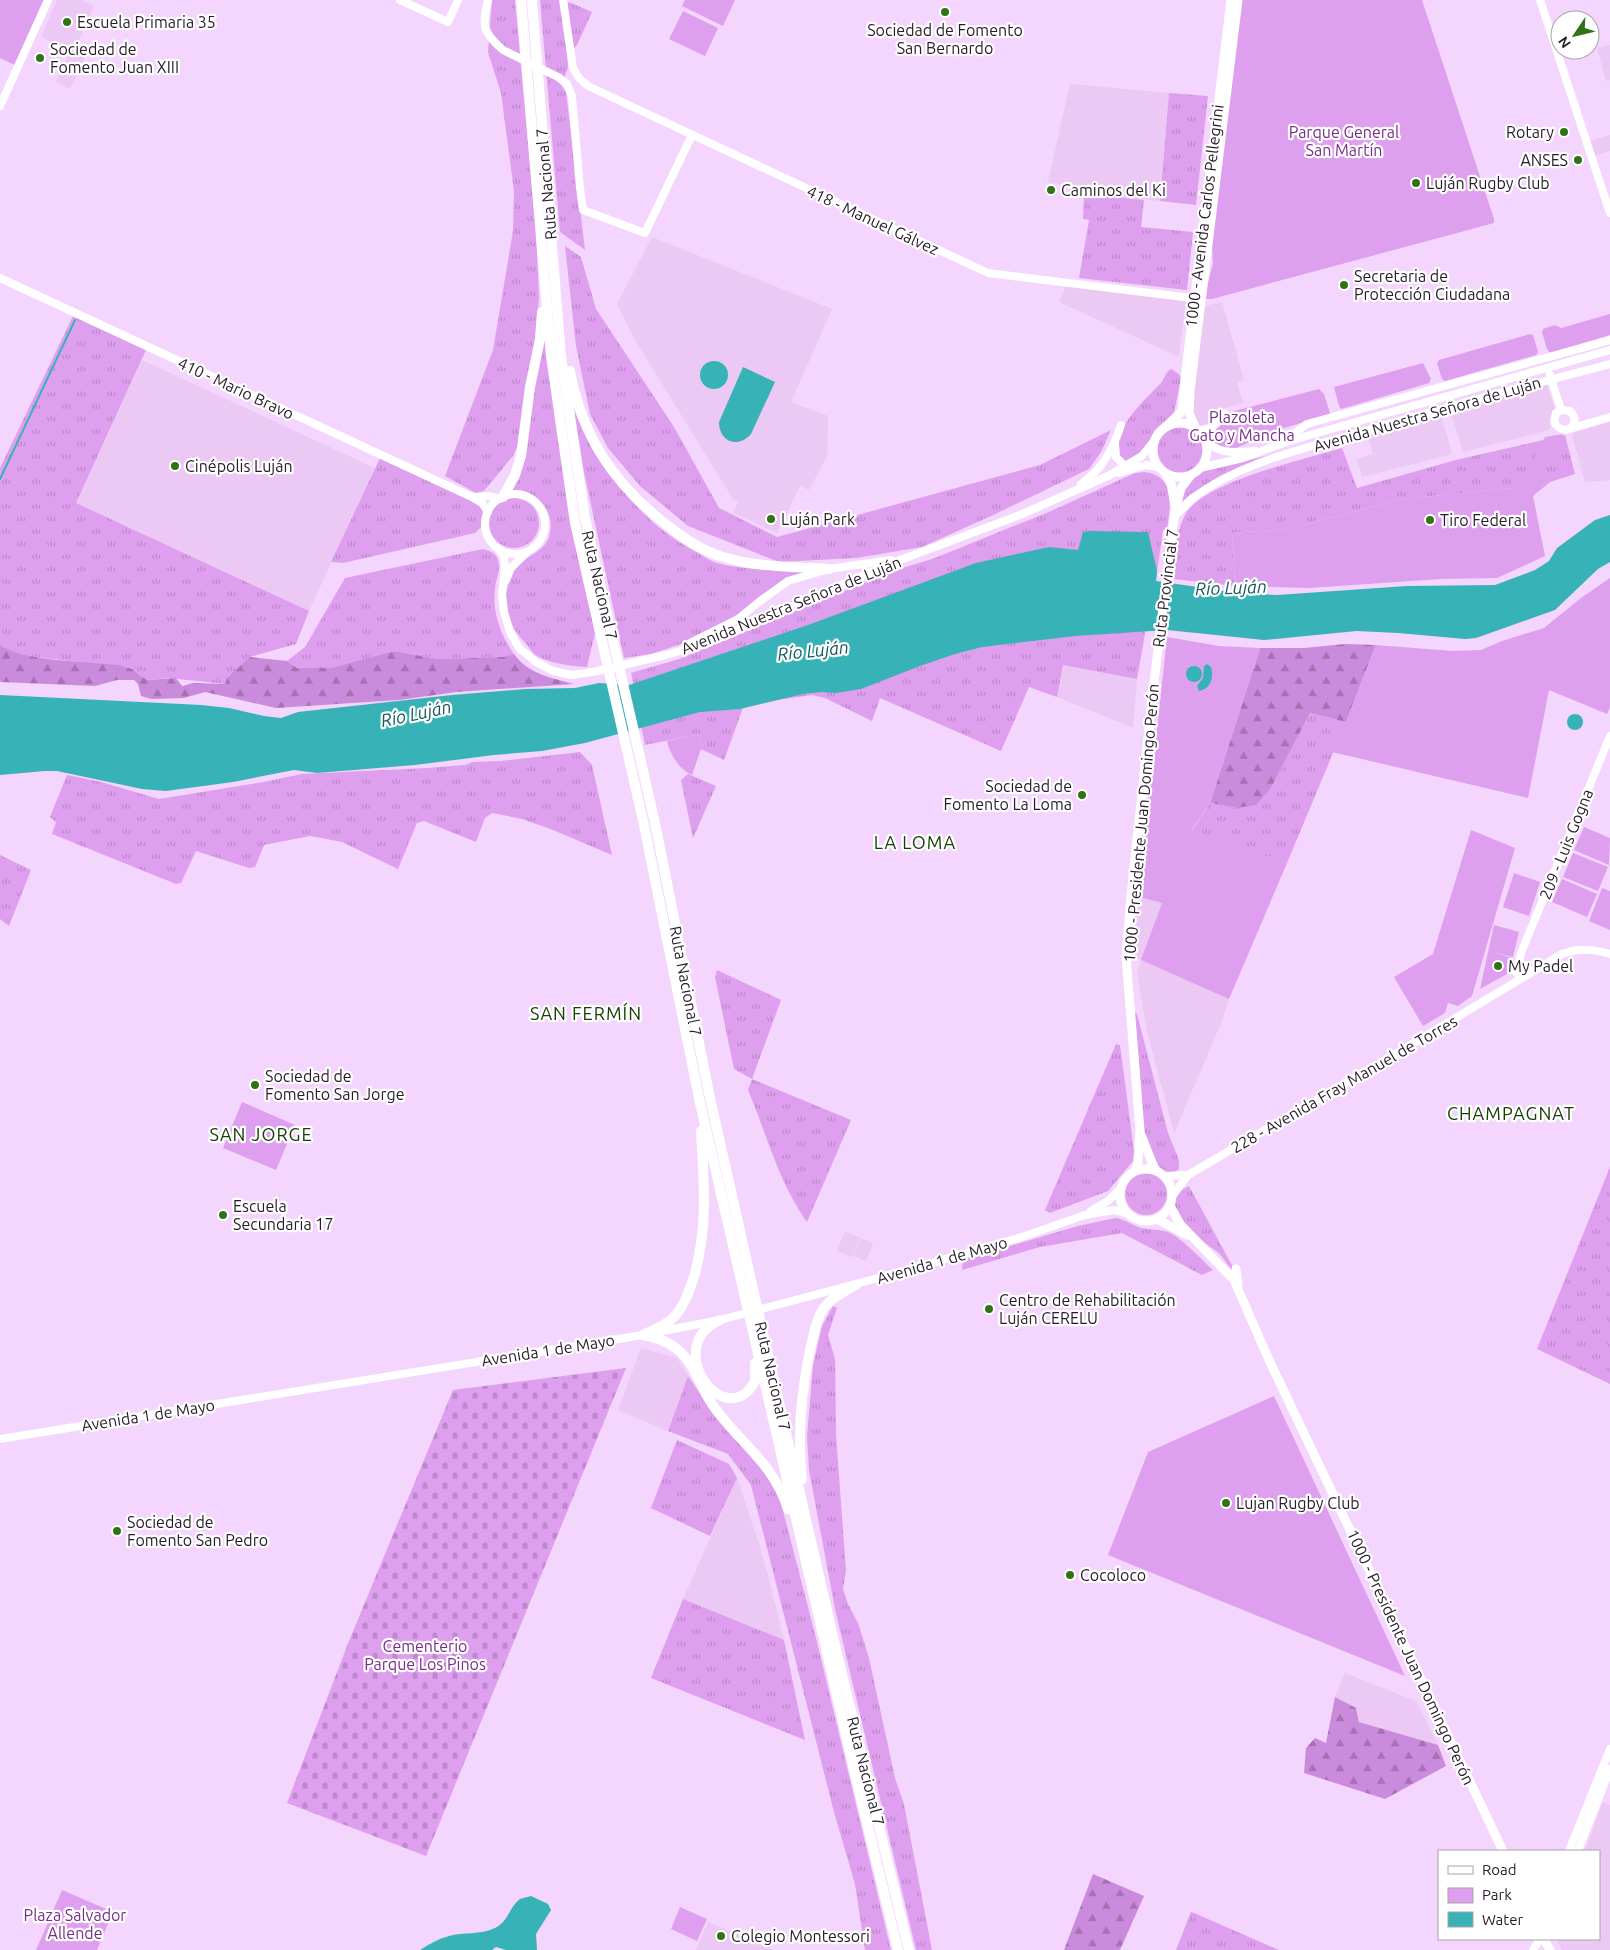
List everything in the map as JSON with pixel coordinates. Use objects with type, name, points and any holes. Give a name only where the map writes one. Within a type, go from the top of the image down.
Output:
[{"type":"highway","name":"Ruta Nacional 7","points":[[521,0],[552,365],[575,523],[609,647]]},
{"type":"highway","name":"Ruta Nacional 7","points":[[532,0],[562,356],[585,518],[609,647],[634,759],[644,825],[700,1103],[754,1342],[898,1950]]},
{"type":"highway","points":[[501,498],[517,470],[522,451],[530,387],[540,338],[542,259]]},
{"type":"highway","points":[[555,287],[577,404],[586,427],[615,475],[634,497],[674,531],[710,552],[736,560],[780,566],[829,569]]},
{"type":"highway","name":"Ruta Nacional 7","points":[[634,759],[655,823],[710,1098],[808,1527],[909,1950]]},
{"type":"highway","points":[[643,1335],[667,1322],[678,1312],[688,1295],[699,1255],[704,1222],[705,1189],[700,1103]]},
{"type":"highway","points":[[808,1527],[799,1428],[806,1368],[817,1321],[823,1309],[835,1297],[856,1285]]},
{"type":"highway","points":[[720,1320],[699,1336],[695,1348],[697,1364],[706,1384],[710,1390],[719,1396],[726,1398],[736,1397],[744,1393],[752,1385],[755,1375],[754,1342]]},
{"type":"highway","points":[[643,1335],[666,1342],[686,1358],[713,1405],[775,1477],[803,1548]]},
{"type":"main road","points":[[0,106],[48,0]]},
{"type":"main road","points":[[400,0],[448,22],[458,0]]},
{"type":"main road","points":[[488,0],[484,20],[487,32],[502,50],[558,77],[567,84],[572,96],[583,210],[646,233],[692,135]]},
{"type":"main road","name":"418 - Manuel Gálvez","points":[[563,0],[574,72],[588,86],[692,135],[988,273],[1198,298]]},
{"type":"main road","name":"1000 - Avenida Carlos Pellegrini","points":[[1198,429],[1190,418],[1189,409],[1198,298],[1232,0]]},
{"type":"main road","name":"1000 - Avenida Carlos Pellegrini","points":[[1167,426],[1180,414],[1184,403],[1186,370],[1198,298],[1238,0]]},
{"type":"main road","points":[[1540,0],[1610,213]]},
{"type":"main road","name":"410 - Mario Bravo","points":[[0,278],[472,497],[482,503],[488,512]]},
{"type":"main road","name":"Avenida Nuestra Señora de Luján","points":[[1289,441],[1295,433],[1307,424],[1610,340]]},
{"type":"main road","name":"Avenida Nuestra Señora de Luján","points":[[1200,468],[1243,458],[1289,441],[1610,350]]},
{"type":"main road","name":"Avenida Nuestra Señora de Luján","points":[[1193,498],[1207,488],[1243,469],[1303,449],[1444,407],[1610,364]]},
{"type":"main road","points":[[1548,368],[1560,410]]},
{"type":"main road","points":[[1570,428],[1574,423],[1574,416],[1570,411],[1560,410],[1556,413],[1554,422],[1560,429],[1570,428],[1610,417]]},
{"type":"main road","points":[[1198,429],[1206,441],[1207,454],[1200,468],[1191,475],[1175,477],[1162,470],[1153,454],[1154,441],[1159,432],[1167,426],[1179,422],[1198,429],[1211,428],[1225,414]]},
{"type":"main road","points":[[1060,497],[1097,472],[1115,442],[1121,425]]},
{"type":"main road","points":[[1303,449],[1323,432]]},
{"type":"main road","points":[[1289,441],[1312,440],[1325,442]]},
{"type":"main road","name":"Avenida Nuestra Señora de Luján","points":[[499,549],[504,561],[504,612],[513,639],[524,653],[546,669],[571,675],[593,672],[708,643],[838,586],[1010,518],[1108,476],[1145,453],[1154,441]]},
{"type":"main road","name":"Avenida Nuestra Señora de Luján","points":[[1206,441],[1218,450],[1233,452],[1262,450]]},
{"type":"main road","points":[[1115,442],[1116,458],[1125,466]]},
{"type":"main road","name":"Avenida Nuestra Señora de Luján","points":[[1108,476],[1146,465],[1162,470]]},
{"type":"main road","name":"Ruta Provincial 7","points":[[1162,470],[1171,484],[1175,513]]},
{"type":"main road","name":"Ruta Provincial 7","points":[[1156,666],[1175,513],[1181,488],[1191,475]]},
{"type":"main road","points":[[516,495],[530,498],[544,515],[545,529],[543,536],[528,551],[515,554],[499,549],[487,533],[486,520],[488,512],[501,498],[516,495]]},
{"type":"main road","name":"410 - Mario Bravo","points":[[472,497],[490,496],[501,498]]},
{"type":"main road","points":[[1175,513],[1193,498]]},
{"type":"main road","name":"Avenida Nuestra Señora de Luján","points":[[503,589],[511,568],[528,551]]},
{"type":"main road","name":"Avenida Nuestra Señora de Luján","points":[[666,655],[738,619],[782,584],[829,569],[875,563],[916,554]]},
{"type":"main road","name":"1000 - Presidente Juan Domingo Perón","points":[[1140,1130],[1126,957],[1130,896],[1156,666]]},
{"type":"main road","name":"209 - Luis Gogna","points":[[1522,967],[1521,953],[1610,736]]},
{"type":"main road","name":"228 - Avenida Fray Manuel de Torres","points":[[1173,1195],[1188,1175],[1562,954],[1589,949],[1610,954]]},
{"type":"main road","points":[[1522,967],[1541,967]]},
{"type":"main road","points":[[1522,967],[1529,970],[1525,977],[1517,974],[1522,967]]},
{"type":"main road","name":"228 - Avenida Fray Manuel de Torres","points":[[1500,992],[1522,967]]},
{"type":"main road","points":[[1140,1130],[1155,1170]]},
{"type":"main road","points":[[1135,1171],[1138,1163],[1140,1130]]},
{"type":"main road","points":[[1147,1168],[1155,1170],[1166,1176],[1170,1182],[1173,1195],[1170,1206],[1167,1212],[1157,1219],[1139,1220],[1128,1214],[1121,1202],[1121,1188],[1129,1175],[1135,1171],[1147,1168]]},
{"type":"main road","name":"228 - Avenida Fray Manuel de Torres","points":[[1166,1176],[1188,1175]]},
{"type":"main road","name":"Avenida 1 de Mayo","points":[[0,1439],[643,1335],[720,1320],[856,1285],[1022,1237],[1085,1215],[1102,1206],[1121,1188]]},
{"type":"main road","name":"1000 - Presidente Juan Domingo Perón","points":[[1170,1206],[1180,1224],[1229,1274],[1238,1289],[1269,1360],[1503,1850]]},
{"type":"main road","name":"Avenida 1 de Mayo","points":[[1085,1215],[1114,1210],[1128,1214]]},
{"type":"main road","points":[[1157,1219],[1194,1239]]},
{"type":"main road","points":[[1236,1269],[1238,1289]]},
{"type":"main road","points":[[1568,1850],[1610,1749]]},
{"type":"main road","points":[[1578,1850],[1610,1769]]},
{"type":"shaded area","name":"Escuela Primaria 35","points":[[57,0],[81,0],[94,6],[74,52],[85,58],[70,89],[56,82],[70,51],[41,37]]},
{"type":"shaded area","points":[[1610,45],[1610,80],[1606,81],[1600,59],[1600,47]]},
{"type":"shaded area","points":[[1070,84],[1169,93],[1160,201],[1084,194],[1085,189],[1048,182]]},
{"type":"shaded area","points":[[1610,135],[1610,151],[1594,156],[1589,141]]},
{"type":"shaded area","points":[[652,237],[832,309],[791,402],[828,416],[827,456],[809,490],[800,486],[777,533],[733,513],[738,501],[733,499],[635,340],[617,304]]},
{"type":"shaded area","points":[[1066,286],[1186,300],[1179,355],[1177,356],[1059,302]]},
{"type":"shaded area","points":[[1222,302],[1244,380],[1237,382],[1243,403],[1225,408],[1211,424],[1201,426],[1191,413],[1204,309],[1209,305]]},
{"type":"shaded area","points":[[142,360],[375,468],[309,611],[76,503]]},
{"type":"shaded area","points":[[1547,385],[1555,408],[1550,417],[1550,430],[1463,452],[1451,413]]},
{"type":"shaded area","points":[[1441,415],[1452,454],[1362,477],[1357,459],[1373,454],[1368,437]]},
{"type":"shaded area","points":[[1610,422],[1610,480],[1585,482],[1572,435],[1575,432]]},
{"type":"shaded area","points":[[1063,665],[1137,679],[1133,728],[1057,697]]},
{"type":"shaded area","points":[[1139,897],[1162,903],[1142,960],[1229,999],[1222,1021],[1174,1133],[1147,1031],[1137,973],[1141,960],[1132,956]]},
{"type":"shaded area","points":[[845,1231],[860,1238],[852,1257],[837,1251]]},
{"type":"shaded area","points":[[861,1238],[873,1243],[866,1261],[853,1256]]},
{"type":"shaded area","points":[[641,1348],[677,1358],[688,1376],[668,1431],[618,1410]]},
{"type":"shaded area","points":[[737,1478],[764,1560],[784,1640],[683,1599]]},
{"type":"shaded area","points":[[1345,1673],[1416,1701],[1438,1745],[1359,1722],[1355,1708],[1335,1697]]},
{"type":"shaded area","points":[[1603,1802],[1610,1805],[1610,1950],[1562,1950],[1557,1940],[1600,1940],[1600,1850],[1585,1850]]},
{"type":"shaded area","name":"Colegio Montessori","points":[[708,1922],[773,1950],[696,1950]]},
{"type":"green space","points":[[0,0],[47,0],[17,66],[0,58]]},
{"type":"green space","points":[[492,0],[515,0],[536,231],[539,298],[533,359],[520,440],[513,456],[484,491],[476,493],[445,476],[493,350],[513,231],[514,191],[501,93],[488,52]]},
{"type":"green space","points":[[540,0],[564,0],[568,68],[561,85],[566,92],[585,250],[560,232]]},
{"type":"green space","points":[[685,0],[735,0],[723,26],[682,6]]},
{"type":"green space","name":"Parque General San Martín","points":[[1240,0],[1422,0],[1494,223],[1212,299],[1206,299],[1213,263],[1212,244]]},
{"type":"green space","points":[[569,2],[592,12],[574,48],[567,4]]},
{"type":"green space","points":[[683,11],[718,28],[705,56],[669,39]]},
{"type":"green space","points":[[1169,93],[1208,96],[1196,205],[1160,201]]},
{"type":"green space","points":[[1084,194],[1144,200],[1141,227],[1193,232],[1187,290],[1079,278],[1089,220],[1083,219]]},
{"type":"green space","points":[[565,246],[581,257],[596,309],[674,427],[719,508],[777,537],[1040,465],[1111,430],[1101,452],[1089,469],[922,547],[856,558],[779,562],[688,526],[640,486],[608,448],[590,414],[576,346]]},
{"type":"green space","points":[[1610,314],[1610,335],[1550,353],[1547,349],[1542,332],[1543,329],[1555,325],[1561,328]]},
{"type":"green space","points":[[73,316],[146,350],[76,503],[309,611],[296,644],[250,657],[225,684],[170,678],[147,680],[132,669],[30,656],[7,651],[0,645],[0,468]]},
{"type":"green space","points":[[544,327],[557,434],[595,633],[587,667],[556,663],[536,655],[511,623],[506,606],[506,597],[512,575],[524,560],[543,547],[549,537],[551,528],[547,511],[536,497],[520,490],[511,490]]},
{"type":"green space","points":[[1530,334],[1533,335],[1538,352],[1536,355],[1445,381],[1442,379],[1437,363],[1439,360]]},
{"type":"green space","points":[[1423,363],[1431,379],[1429,383],[1341,409],[1339,406],[1334,387]]},
{"type":"green space","points":[[1171,369],[1179,374],[1181,378],[1174,413],[1155,430],[1145,450],[1126,462],[1116,455],[1120,434],[1138,407],[1160,384]]},
{"type":"green space","name":"Plazoleta Gato y Mancha","points":[[1319,389],[1324,394],[1330,413],[1328,415],[1274,431],[1234,449],[1221,449],[1208,440],[1204,432],[1230,412]]},
{"type":"green space","points":[[574,410],[596,453],[625,493],[641,511],[679,542],[717,563],[750,568],[809,572],[746,609],[725,624],[687,642],[651,654],[624,658],[584,472]]},
{"type":"green space","points":[[1174,426],[1184,426],[1196,433],[1203,445],[1203,455],[1196,467],[1184,474],[1174,474],[1166,470],[1159,463],[1155,455],[1155,445],[1159,437],[1166,430]]},
{"type":"green space","name":"Tiro Federal","points":[[1563,434],[1533,496],[1545,556],[1497,578],[1441,579],[1309,588],[1235,586],[1232,533],[1287,529],[1403,499],[1510,488],[1521,484],[1545,437]]},
{"type":"green space","points":[[1565,435],[1575,474],[1550,482],[1533,496],[1510,488],[1403,499],[1287,529],[1232,533],[1235,586],[1174,579],[1177,538],[1185,515],[1195,503],[1212,492],[1256,473],[1342,448],[1357,488],[1456,460]]},
{"type":"green space","points":[[1302,448],[1252,463],[1221,476],[1192,494],[1179,506],[1188,481],[1205,470]]},
{"type":"green space","points":[[381,456],[481,505],[485,513],[482,526],[475,533],[343,563],[331,562]]},
{"type":"green space","points":[[1145,472],[1155,475],[1167,486],[1170,502],[1167,530],[1163,530],[1156,579],[1128,571],[634,686],[631,673],[679,659],[896,570],[935,558],[1051,511],[1135,473]]},
{"type":"green space","points":[[509,498],[519,498],[532,505],[539,518],[539,528],[532,541],[519,548],[509,548],[500,544],[493,537],[489,528],[489,518],[493,509],[500,502]]},
{"type":"green space","points":[[483,549],[494,554],[499,563],[494,597],[496,614],[501,631],[514,654],[502,657],[438,659],[394,651],[330,668],[297,668],[287,661],[305,647],[345,578]]},
{"type":"green space","points":[[1610,578],[1610,707],[1607,714],[1549,690],[1528,798],[1332,752],[1346,722],[1376,645],[1453,651],[1481,650],[1502,641],[1544,628],[1581,598]]},
{"type":"green space","points":[[1148,617],[1137,679],[1063,665],[1057,697],[1029,687],[1001,751],[880,698],[872,721],[825,698],[812,695],[744,705],[724,760],[701,749],[700,734],[645,745],[639,716],[947,649]]},
{"type":"green space","points":[[1167,637],[1219,646],[1260,648],[1210,803],[1191,831],[1287,863],[1229,999],[1141,960],[1162,903],[1139,897]]},
{"type":"green space","points":[[1345,644],[1376,645],[1346,722],[1310,713],[1271,788],[1256,805],[1236,808],[1210,803],[1260,648],[1304,648]]},
{"type":"green space","points":[[0,645],[10,650],[39,658],[119,665],[132,669],[147,680],[176,678],[182,686],[193,683],[225,684],[227,678],[250,657],[287,661],[297,668],[330,668],[394,651],[438,659],[502,657],[514,654],[533,671],[574,684],[456,692],[399,700],[276,708],[205,692],[184,698],[151,699],[141,696],[138,684],[134,680],[117,680],[95,686],[0,682]]},
{"type":"green space","points":[[1310,713],[1346,722],[1287,863],[1191,832],[1210,803],[1236,808],[1271,788]]},
{"type":"green space","points":[[700,734],[701,749],[692,775],[675,761],[667,741]]},
{"type":"green space","points":[[580,752],[592,765],[612,855],[522,819],[492,813],[485,818],[476,842],[424,821],[417,823],[398,869],[342,842],[310,836],[264,845],[255,867],[249,868],[196,851],[181,883],[176,884],[52,834],[56,822],[50,817],[67,775],[101,782],[159,799],[302,774],[465,765],[472,762],[501,761]]},
{"type":"green space","points":[[688,774],[716,786],[693,838],[681,780]]},
{"type":"green space","points":[[1584,827],[1610,838],[1609,865],[1574,850]]},
{"type":"green space","points":[[1471,830],[1515,848],[1472,996],[1458,1006],[1448,1003],[1445,1013],[1423,1026],[1394,977],[1433,954]]},
{"type":"green space","points":[[1573,853],[1608,867],[1598,891],[1563,877]]},
{"type":"green space","points":[[0,855],[31,870],[9,926],[0,919]]},
{"type":"green space","points":[[1514,873],[1540,882],[1529,916],[1503,907]]},
{"type":"green space","points":[[1562,879],[1597,894],[1587,917],[1552,902]]},
{"type":"green space","points":[[1602,888],[1610,891],[1610,930],[1589,921]]},
{"type":"green space","points":[[1494,925],[1519,932],[1513,957],[1492,952],[1513,958],[1507,974],[1480,989]]},
{"type":"green space","points":[[717,970],[781,1000],[752,1079],[734,1069],[715,977]]},
{"type":"green space","points":[[1135,1013],[1137,1014],[1168,1133],[1179,1160],[1179,1169],[1172,1172],[1160,1167],[1155,1160],[1144,1131]]},
{"type":"green space","points":[[1116,1044],[1120,1045],[1134,1151],[1133,1161],[1108,1191],[1050,1213],[1045,1210]]},
{"type":"green space","points":[[752,1079],[851,1120],[807,1222],[780,1174],[748,1090]]},
{"type":"green space","name":"SAN JORGE","points":[[242,1102],[295,1125],[276,1170],[223,1148]]},
{"type":"green space","points":[[1610,1167],[1610,1384],[1537,1349]]},
{"type":"green space","points":[[1150,1173],[1158,1176],[1164,1182],[1167,1194],[1164,1206],[1158,1212],[1142,1215],[1134,1212],[1128,1206],[1125,1190],[1128,1182],[1134,1176]]},
{"type":"green space","points":[[1189,1186],[1235,1271],[1232,1270],[1219,1253],[1199,1239],[1188,1228],[1174,1206],[1174,1201],[1180,1191]]},
{"type":"green space","points":[[1115,1218],[1141,1228],[1168,1232],[1185,1244],[1213,1270],[1202,1275],[1122,1233],[1040,1247],[962,1270],[963,1260],[1078,1226]]},
{"type":"green space","points":[[833,1306],[837,1308],[828,1335],[835,1359],[836,1435],[846,1571],[843,1589],[858,1623],[869,1658],[895,1778],[904,1804],[932,1950],[916,1950],[835,1609],[809,1470],[807,1437],[813,1365],[822,1326]]},
{"type":"green space","name":"Cementerio Parque Los Pinos","points":[[626,1368],[426,1856],[287,1803],[349,1641],[453,1390]]},
{"type":"green space","points":[[688,1376],[718,1420],[762,1464],[779,1495],[816,1638],[891,1950],[865,1950],[855,1884],[834,1812],[751,1485],[728,1454],[668,1431]]},
{"type":"green space","name":"Lujan Rugby Club","points":[[1274,1396],[1405,1676],[1108,1555],[1148,1452]]},
{"type":"green space","points":[[677,1440],[729,1464],[737,1478],[710,1536],[651,1508]]},
{"type":"green space","points":[[683,1599],[784,1640],[805,1740],[651,1678]]},
{"type":"green space","points":[[1335,1697],[1356,1708],[1359,1722],[1438,1745],[1446,1766],[1385,1799],[1304,1773],[1306,1748],[1315,1738],[1326,1743]]},
{"type":"green space","points":[[1093,1874],[1144,1896],[1120,1950],[1064,1950]]},
{"type":"green space","name":"Plaza Salvador Allende","points":[[62,1890],[113,1912],[97,1950],[36,1950]]},
{"type":"green space","points":[[680,1907],[707,1919],[697,1941],[671,1929]]},
{"type":"green space","points":[[1191,1912],[1194,1913],[1279,1950],[1176,1950]]},
{"type":"water","points":[[714,361],[724,365],[728,375],[724,385],[714,389],[704,385],[700,375],[704,365]]},
{"type":"water","points":[[743,367],[775,382],[751,434],[746,439],[735,442],[726,439],[722,434],[719,422]]},
{"type":"water","name":"Río Luján","points":[[1610,515],[1610,562],[1598,569],[1555,610],[1476,638],[1465,639],[1357,631],[1264,640],[1167,630],[1075,636],[982,647],[920,666],[861,689],[836,693],[803,694],[740,709],[700,712],[585,743],[542,751],[415,765],[317,773],[294,770],[233,782],[166,791],[142,789],[57,771],[0,775],[0,695],[201,705],[229,708],[281,718],[298,712],[452,695],[526,689],[575,688],[599,683],[629,685],[808,625],[976,563],[1049,547],[1078,550],[1083,532],[1148,532],[1157,571],[1156,581],[1239,593],[1277,595],[1407,586],[1495,585],[1535,570],[1549,561],[1557,548],[1595,520]]},
{"type":"water","points":[[1207,664],[1211,667],[1211,682],[1206,688],[1199,691],[1197,686],[1203,678],[1204,666]]},
{"type":"water","points":[[1194,666],[1200,668],[1202,674],[1200,680],[1194,682],[1188,680],[1186,674],[1188,668]]},
{"type":"water","points":[[1572,714],[1578,714],[1583,719],[1581,728],[1572,730],[1567,725],[1567,719]]},
{"type":"water","points":[[531,1896],[548,1904],[551,1910],[536,1934],[537,1950],[506,1950],[496,1947],[492,1950],[420,1950],[449,1936],[483,1932],[495,1928],[503,1922],[516,1902]]},
{"type":"waterway","points":[[0,479],[75,320]]},
{"type":"place","name":"Sociedad de Fomento San Bernardo","points":[[945,12]]},
{"type":"place","name":"Escuela Primaria 35","points":[[67,22]]},
{"type":"place","name":"Sociedad de Fomento Juan XIII","points":[[40,58]]},
{"type":"place","name":"Rotary","points":[[1564,132]]},
{"type":"place","name":"ANSES","points":[[1578,160]]},
{"type":"place","name":"Luján Rugby Club","points":[[1416,183]]},
{"type":"place","name":"Caminos del Ki","points":[[1051,190]]},
{"type":"place","name":"Secretaria de Protección Ciudadana","points":[[1344,285]]},
{"type":"place","name":"Cinépolis Luján","points":[[175,466]]},
{"type":"place","name":"Luján Park","points":[[771,519]]},
{"type":"place","name":"Tiro Federal","points":[[1430,520]]},
{"type":"place","name":"Sociedad de Fomento La Loma","points":[[1082,795]]},
{"type":"place","name":"My Padel","points":[[1498,966]]},
{"type":"place","name":"Sociedad de Fomento San Jorge","points":[[255,1085]]},
{"type":"place","name":"Escuela Secundaria 17","points":[[223,1215]]},
{"type":"place","name":"Centro de Rehabilitación Luján CERELU","points":[[989,1309]]},
{"type":"place","name":"Lujan Rugby Club","points":[[1226,1503]]},
{"type":"place","name":"Sociedad de Fomento San Pedro","points":[[117,1531]]},
{"type":"place","name":"Cocoloco","points":[[1070,1575]]},
{"type":"place","name":"Colegio Montessori","points":[[721,1936]]},
{"type":"district","name":"LA LOMA","points":[[915,843]]},
{"type":"district","name":"SAN FERMÍN","points":[[586,1014]]},
{"type":"district","name":"CHAMPAGNAT","points":[[1511,1114]]},
{"type":"district","name":"SAN JORGE","points":[[261,1135]]}]
